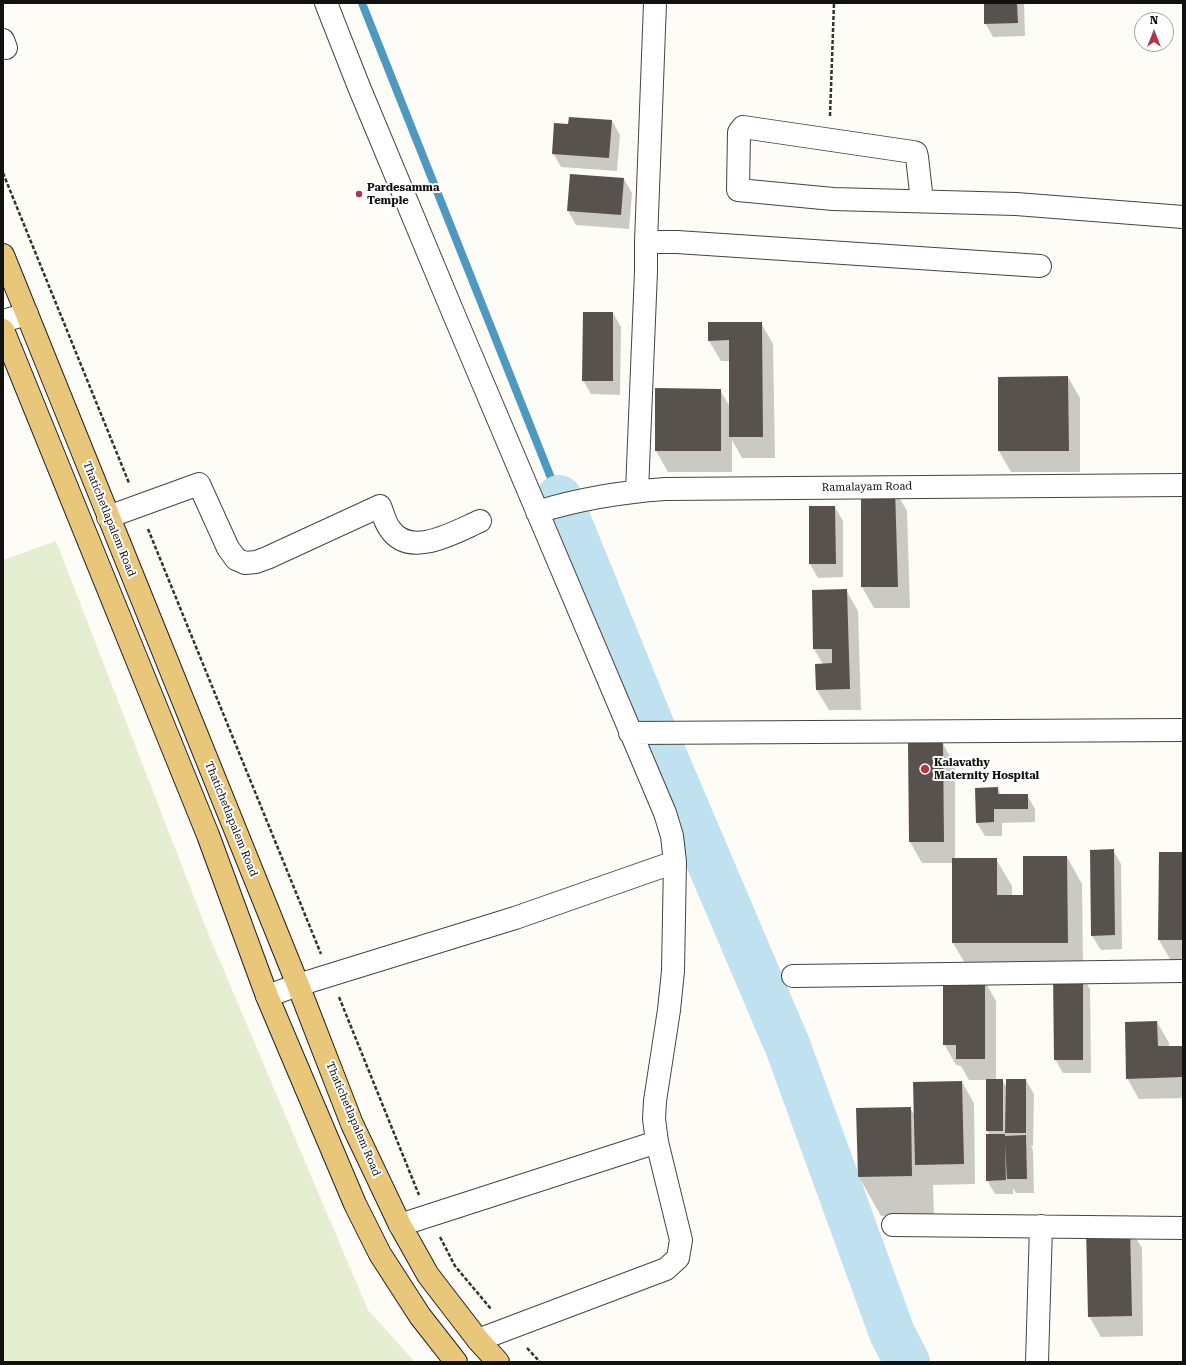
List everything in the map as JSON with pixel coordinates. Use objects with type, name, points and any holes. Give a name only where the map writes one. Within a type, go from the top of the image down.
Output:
[{"type":"main road","name":"Thatichetlapalem Road","points":[[3,255],[298,985],[352,1124],[400,1225],[428,1275],[478,1340],[498,1362]]},
{"type":"main road","points":[[3,330],[208,835],[267,996],[355,1204],[380,1254],[420,1316],[456,1362]]},
{"type":"street","points":[[326,3],[359,87],[554,507],[630,734],[664,813],[672,836],[675,862],[673,971],[669,1010],[655,1101],[654,1119],[657,1142],[681,1240],[678,1258],[666,1269],[478,1340]]},
{"type":"street","points":[[637,491],[655,3]]},
{"type":"street","points":[[922,201],[916,153],[743,127],[739,132],[738,190],[833,199],[1016,204],[1183,217]]},
{"type":"street","points":[[646,242],[677,242],[1040,266]]},
{"type":"street","points":[[3,321],[27,314]]},
{"type":"street","points":[[108,517],[199,484],[228,548],[236,558],[245,563],[256,562],[267,558],[380,506],[390,529],[401,540],[415,544],[434,540],[480,521]]},
{"type":"street","name":"Ramalayam Road","points":[[554,507],[609,495],[637,491],[673,489],[1183,484]]},
{"type":"street","points":[[630,734],[1183,730]]},
{"type":"street","points":[[267,996],[515,918],[675,862]]},
{"type":"street","points":[[793,976],[1183,971]]},
{"type":"street","points":[[400,1225],[657,1142]]},
{"type":"street","points":[[893,1225],[1183,1228]]},
{"type":"street","points":[[1038,1362],[1041,1226]]},
{"type":"path","points":[[830,140],[834,3]]},
{"type":"path","points":[[3,174],[420,1196],[455,1266],[494,1312],[540,1362]]},
{"type":"green space","points":[[56,541],[208,933],[368,1310],[415,1362],[3,1362],[3,560]]},
{"type":"building","points":[[984,3],[1017,3],[1018,23],[984,24]]},
{"type":"building","points":[[569,117],[612,120],[609,158],[552,154],[554,123],[568,124]]},
{"type":"building","points":[[570,174],[624,178],[621,215],[567,211]]},
{"type":"building","points":[[583,312],[613,312],[613,381],[582,381]]},
{"type":"building","points":[[708,322],[762,322],[763,437],[729,437],[729,340],[708,341]]},
{"type":"building","points":[[1068,376],[1069,451],[998,451],[998,377]]},
{"type":"building","points":[[655,388],[721,389],[721,451],[655,451]]},
{"type":"building","points":[[861,489],[895,489],[898,587],[861,587]]},
{"type":"building","points":[[809,506],[835,506],[836,564],[809,564]]},
{"type":"building","points":[[847,589],[850,689],[816,690],[815,664],[832,663],[832,649],[813,649],[812,590]]},
{"type":"building","points":[[908,743],[943,743],[944,842],[909,842]]},
{"type":"building","points":[[998,787],[998,794],[1028,794],[1028,809],[994,809],[994,822],[976,823],[975,788]]},
{"type":"building","points":[[1114,849],[1115,935],[1091,936],[1090,850]]},
{"type":"building","points":[[1159,852],[1183,852],[1183,940],[1158,940]]},
{"type":"building","points":[[1023,856],[1067,856],[1068,943],[952,943],[952,858],[997,858],[997,895],[1023,895]]},
{"type":"building","points":[[1053,974],[1083,974],[1083,1060],[1054,1060]]},
{"type":"building","points":[[943,979],[985,979],[985,1059],[956,1059],[956,1045],[943,1045]]},
{"type":"building","points":[[1157,1021],[1158,1046],[1183,1046],[1183,1077],[1126,1079],[1125,1022]]},
{"type":"building","points":[[986,1079],[1003,1079],[1003,1131],[986,1131]]},
{"type":"building","points":[[1006,1079],[1026,1079],[1026,1133],[1005,1133]]},
{"type":"building","points":[[962,1081],[964,1164],[915,1165],[913,1082]]},
{"type":"building","points":[[911,1107],[912,1176],[858,1177],[856,1108]]},
{"type":"building","points":[[986,1134],[1005,1134],[1005,1136],[1026,1135],[1027,1179],[1007,1179],[1005,1143],[1006,1180],[986,1181]]},
{"type":"building","points":[[1130,1226],[1132,1316],[1088,1317],[1086,1227]]},
{"type":"waterway","points":[[362,3],[559,498]]},
{"type":"waterway","points":[[559,498],[651,725],[788,1047],[892,1333],[907,1362]]},
{"type":"place","name":"Pardesamma Temple","points":[[359,194]]},
{"type":"place","name":"Kalavathy Maternity Hospital","points":[[925,769]]}]
